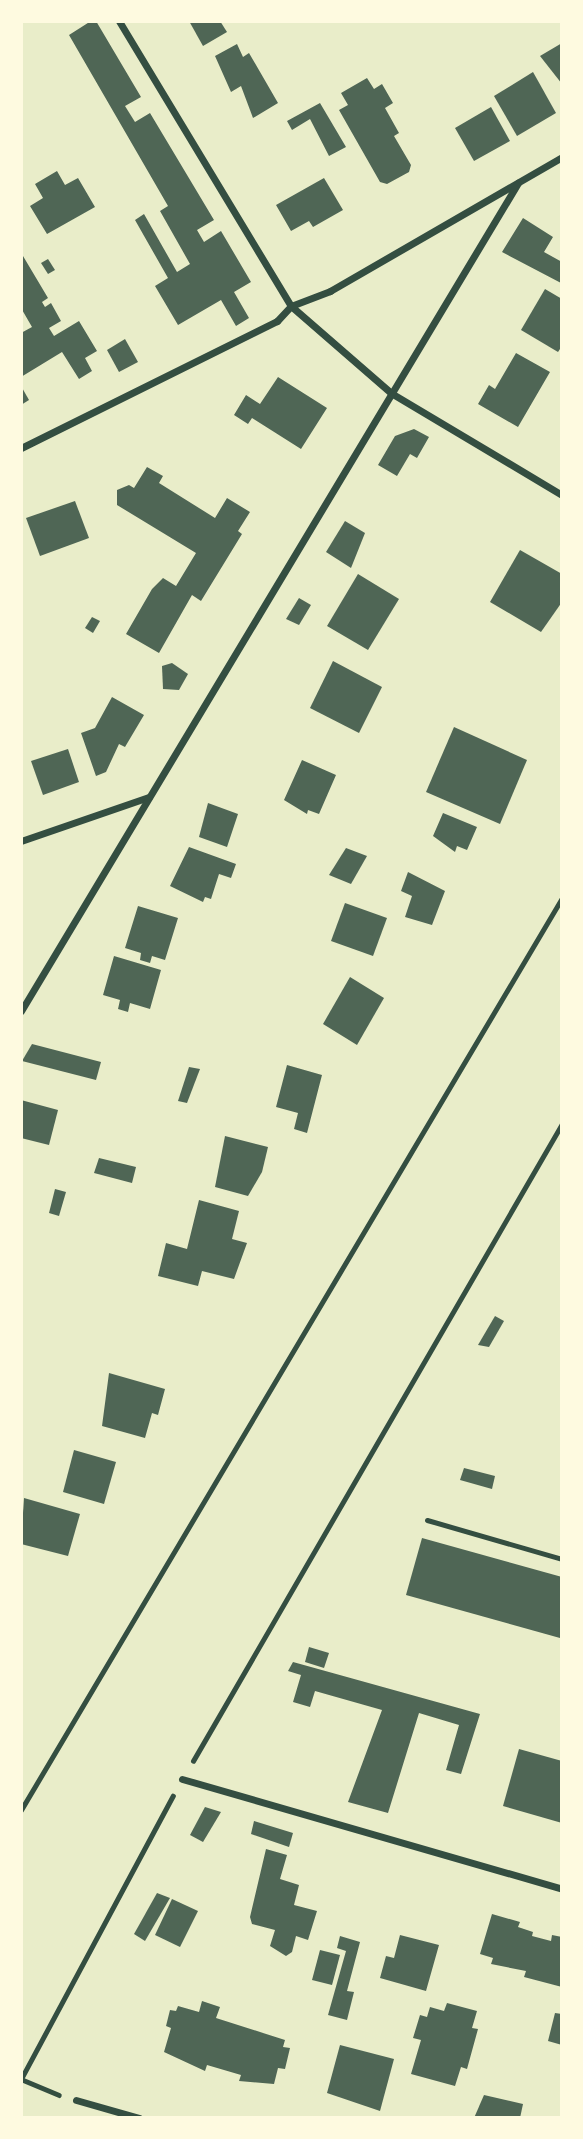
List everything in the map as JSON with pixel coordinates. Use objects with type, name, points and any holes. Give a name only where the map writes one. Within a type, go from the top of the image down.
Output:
[{"type":"street","points":[[119,21],[291,306],[391,393],[562,495]]},
{"type":"street","points":[[21,448],[277,321],[291,306],[330,291],[562,157]]},
{"type":"street","points":[[21,1011],[518,183]]},
{"type":"street","points":[[21,841],[149,796]]},
{"type":"street","points":[[182,1779],[562,1889]]},
{"type":"street","points":[[76,2101],[139,2118]]},
{"type":"lane","points":[[427,1520],[562,1559]]},
{"type":"path","points":[[21,1810],[562,898]]},
{"type":"path","points":[[21,2079],[182,1779],[562,1124]]},
{"type":"building","points":[[91,21],[96,21],[141,97],[125,106],[135,122],[150,113],[214,220],[197,230],[204,242],[221,231],[251,282],[234,292],[249,318],[236,326],[221,300],[178,325],[155,286],[168,278],[135,220],[144,214],[177,272],[190,264],[160,211],[168,206],[69,35]]},
{"type":"building","points":[[189,21],[220,21],[227,32],[203,46]]},
{"type":"building","points":[[562,43],[562,84],[540,56]]},
{"type":"building","points":[[237,44],[243,57],[249,53],[278,103],[253,118],[241,86],[231,92],[215,56]]},
{"type":"building","points":[[533,72],[556,113],[517,136],[494,96]]},
{"type":"building","points":[[367,78],[374,89],[382,84],[393,103],[385,108],[399,133],[394,136],[411,165],[409,172],[387,184],[380,182],[339,110],[348,105],[341,93]]},
{"type":"building","points":[[320,103],[346,147],[329,156],[310,119],[292,130],[287,121]]},
{"type":"building","points":[[491,107],[510,141],[474,161],[455,128]]},
{"type":"building","points":[[57,171],[65,185],[78,178],[95,207],[47,234],[30,206],[43,198],[35,184]]},
{"type":"building","points":[[324,178],[343,210],[313,227],[309,221],[291,231],[276,205]]},
{"type":"building","points":[[523,218],[553,237],[544,252],[562,262],[561,283],[502,252]]},
{"type":"building","points":[[23,256],[48,298],[42,302],[45,307],[51,303],[61,321],[49,328],[54,336],[79,321],[97,351],[85,358],[92,371],[79,379],[62,352],[21,377],[21,333],[32,327],[21,308]]},
{"type":"building","points":[[48,259],[55,270],[48,274],[41,263]]},
{"type":"building","points":[[545,289],[562,299],[562,346],[558,352],[521,330]]},
{"type":"building","points":[[125,339],[138,362],[119,372],[107,350]]},
{"type":"building","points":[[516,353],[550,372],[518,427],[478,404],[489,385],[495,389]]},
{"type":"building","points":[[278,377],[327,408],[301,449],[252,418],[248,424],[234,415],[246,395],[260,404]]},
{"type":"building","points":[[21,386],[29,400],[21,405]]},
{"type":"building","points":[[414,429],[429,437],[417,458],[410,454],[397,476],[378,465],[395,436]]},
{"type":"building","points":[[147,467],[163,476],[159,483],[215,518],[227,498],[250,512],[238,531],[242,534],[201,601],[192,595],[159,653],[126,634],[152,589],[163,578],[176,586],[196,553],[117,505],[117,490],[129,485],[134,488]]},
{"type":"building","points":[[75,501],[89,538],[40,556],[26,518]]},
{"type":"building","points":[[345,521],[365,533],[351,568],[326,552]]},
{"type":"building","points":[[520,550],[562,574],[562,602],[541,632],[490,602]]},
{"type":"building","points":[[358,574],[399,599],[368,650],[327,626]]},
{"type":"building","points":[[299,598],[311,605],[299,625],[286,619]]},
{"type":"building","points":[[92,617],[100,621],[93,633],[85,628]]},
{"type":"building","points":[[333,661],[382,687],[359,733],[310,708]]},
{"type":"building","points":[[172,663],[188,674],[179,690],[163,689],[162,666]]},
{"type":"building","points":[[112,697],[144,715],[125,747],[119,744],[106,772],[96,776],[81,733],[95,728]]},
{"type":"building","points":[[454,727],[527,760],[500,824],[426,792]]},
{"type":"building","points":[[68,749],[79,782],[43,795],[31,761]]},
{"type":"building","points":[[302,760],[336,775],[319,814],[308,810],[307,814],[284,800]]},
{"type":"building","points":[[208,803],[238,814],[227,847],[199,837]]},
{"type":"building","points":[[443,813],[477,827],[467,850],[457,846],[455,852],[433,836]]},
{"type":"building","points":[[189,847],[236,864],[231,878],[219,874],[211,899],[205,897],[203,902],[170,886]]},
{"type":"building","points":[[346,848],[367,856],[351,884],[329,875]]},
{"type":"building","points":[[408,872],[445,891],[432,925],[405,917],[412,896],[401,891]]},
{"type":"building","points":[[345,903],[387,918],[373,956],[331,941]]},
{"type":"building","points":[[138,906],[178,918],[165,960],[152,956],[150,963],[140,960],[141,953],[125,948]]},
{"type":"building","points":[[114,956],[161,970],[150,1009],[130,1003],[128,1012],[118,1009],[120,1000],[103,995]]},
{"type":"building","points":[[350,977],[384,998],[357,1045],[323,1024]]},
{"type":"building","points":[[32,1044],[101,1062],[96,1080],[22,1061]]},
{"type":"building","points":[[287,1065],[322,1075],[307,1133],[294,1129],[298,1113],[276,1107]]},
{"type":"building","points":[[189,1067],[200,1069],[187,1103],[178,1101]]},
{"type":"building","points":[[21,1100],[58,1110],[49,1145],[21,1138]]},
{"type":"building","points":[[225,1136],[268,1147],[262,1172],[248,1196],[215,1187]]},
{"type":"building","points":[[99,1158],[136,1167],[132,1183],[94,1173]]},
{"type":"building","points":[[55,1189],[66,1192],[59,1216],[49,1213]]},
{"type":"building","points":[[199,1200],[239,1211],[232,1239],[247,1243],[234,1279],[202,1271],[198,1286],[158,1276],[166,1243],[187,1249]]},
{"type":"building","points":[[495,1316],[504,1321],[489,1347],[478,1345]]},
{"type":"building","points":[[109,1373],[165,1389],[158,1415],[152,1413],[145,1438],[102,1426]]},
{"type":"building","points":[[74,1450],[116,1462],[104,1504],[63,1492]]},
{"type":"building","points":[[464,1468],[495,1476],[492,1489],[460,1480]]},
{"type":"building","points":[[24,1498],[80,1514],[68,1556],[21,1544]]},
{"type":"building","points":[[422,1538],[562,1577],[560,1638],[406,1595]]},
{"type":"building","points":[[309,1647],[329,1653],[324,1668],[305,1662]]},
{"type":"building","points":[[293,1662],[480,1714],[461,1774],[446,1770],[459,1725],[419,1713],[388,1813],[348,1802],[382,1710],[315,1691],[310,1707],[293,1702],[301,1675],[288,1671]]},
{"type":"building","points":[[519,1749],[562,1761],[562,1823],[503,1806]]},
{"type":"building","points":[[205,1807],[221,1812],[203,1842],[190,1835]]},
{"type":"building","points":[[254,1821],[293,1833],[289,1847],[251,1834]]},
{"type":"building","points":[[266,1849],[287,1855],[280,1879],[299,1885],[294,1905],[317,1911],[308,1940],[296,1936],[292,1952],[286,1956],[270,1946],[275,1930],[252,1924],[250,1917]]},
{"type":"building","points":[[157,1893],[170,1898],[145,1941],[134,1934]]},
{"type":"building","points":[[172,1899],[198,1911],[180,1947],[155,1935]]},
{"type":"building","points":[[492,1914],[520,1922],[518,1927],[533,1932],[532,1936],[551,1941],[552,1935],[562,1937],[562,1987],[524,1977],[526,1971],[491,1964],[493,1958],[480,1954]]},
{"type":"building","points":[[400,1935],[439,1945],[426,1991],[380,1978],[386,1956],[394,1958]]},
{"type":"building","points":[[340,1936],[360,1942],[347,1991],[354,1992],[347,2020],[328,2015],[346,1951],[337,1948]]},
{"type":"building","points":[[320,1950],[340,1955],[332,1985],[312,1980]]},
{"type":"building","points":[[202,2001],[220,2007],[216,2018],[285,2040],[283,2047],[290,2048],[285,2069],[278,2068],[274,2084],[239,2081],[241,2075],[207,2065],[205,2071],[164,2052],[171,2028],[166,2026],[170,2010],[176,2011],[178,2006],[199,2012]]},
{"type":"building","points":[[447,2003],[477,2011],[472,2028],[478,2029],[467,2069],[461,2067],[455,2086],[411,2074],[421,2040],[413,2038],[420,2015],[427,2017],[430,2007],[444,2011]]},
{"type":"building","points":[[555,2013],[562,2014],[562,2045],[548,2041]]},
{"type":"building","points":[[340,2045],[394,2059],[380,2111],[327,2093]]},
{"type":"building","points":[[484,2095],[523,2104],[520,2118],[474,2118]]}]
